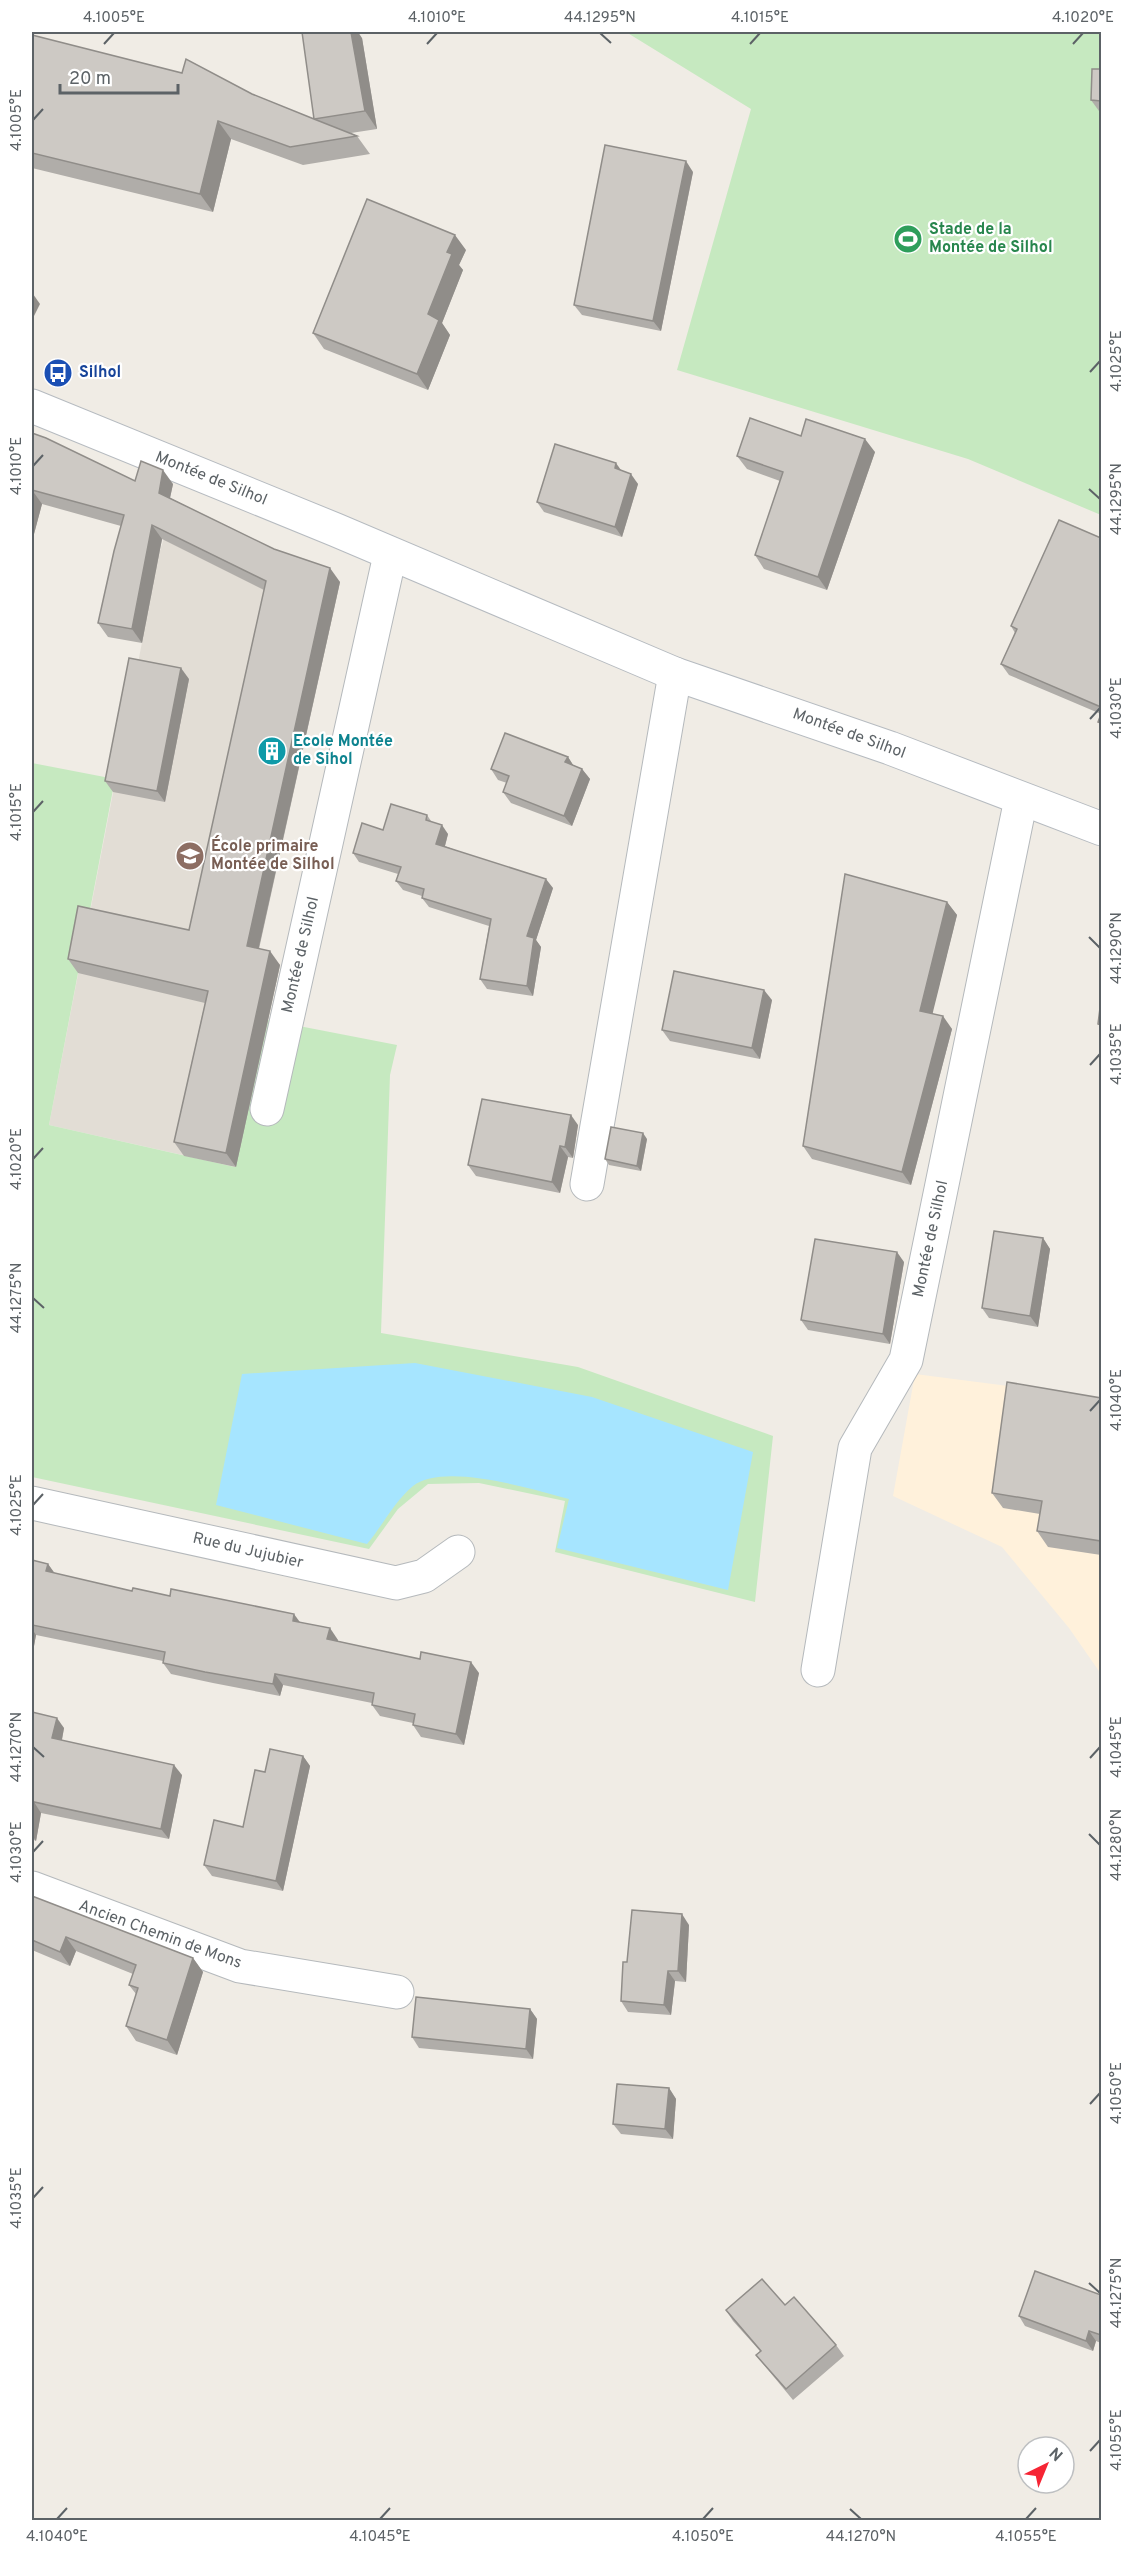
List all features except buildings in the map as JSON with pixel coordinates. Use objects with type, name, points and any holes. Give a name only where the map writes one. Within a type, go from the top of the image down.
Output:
[{"type":"street","name":"Montée de Silhol","points":[[32,406],[336,530],[390,555],[675,674],[890,748],[1101,829]]},
{"type":"street","name":"Montée de Silhol","points":[[267,1109],[390,555]]},
{"type":"street","points":[[588,1184],[675,674]]},
{"type":"street","name":"Montée de Silhol","points":[[818,1670],[855,1448],[906,1360],[1021,799]]},
{"type":"street","name":"Rue du Jujubier","points":[[32,1503],[396,1583],[424,1576],[458,1552]]},
{"type":"street","name":"Ancien Chemin de Mons","points":[[32,1888],[240,1966],[398,1992]]},
{"type":"shaded area","name":"École primaire Montée de Silhol","points":[[173,509],[340,582],[256,960],[280,965],[236,1167],[49,1125],[159,554]]},
{"type":"shaded area","points":[[915,1374],[1101,1398],[1101,1674],[1069,1628],[1002,1547],[893,1496]]},
{"type":"green space","name":"Stade de la Montée de Silhol","points":[[626,32],[1101,32],[1101,515],[968,459],[677,370],[751,109]]},
{"type":"green space","points":[[32,763],[115,779],[49,1125],[235,1167],[268,1020],[397,1045],[390,1075],[381,1333],[578,1367],[773,1436],[755,1602],[555,1552],[565,1501],[479,1483],[428,1484],[398,1509],[369,1549],[32,1477],[34,1347],[32,1344]]},
{"type":"water","points":[[415,1363],[592,1397],[753,1452],[728,1590],[557,1548],[569,1499],[489,1480],[445,1476],[427,1479],[413,1486],[400,1499],[367,1544],[216,1505],[242,1374]]},
{"type":"place","name":"Stade de la Montée de Silhol","points":[[908,239]]},
{"type":"place","name":"Silhol","points":[[58,373]]},
{"type":"place","name":"Ecole Montée de Sihol","points":[[272,751]]},
{"type":"place","name":"École primaire Montée de Silhol","points":[[190,856]]}]
